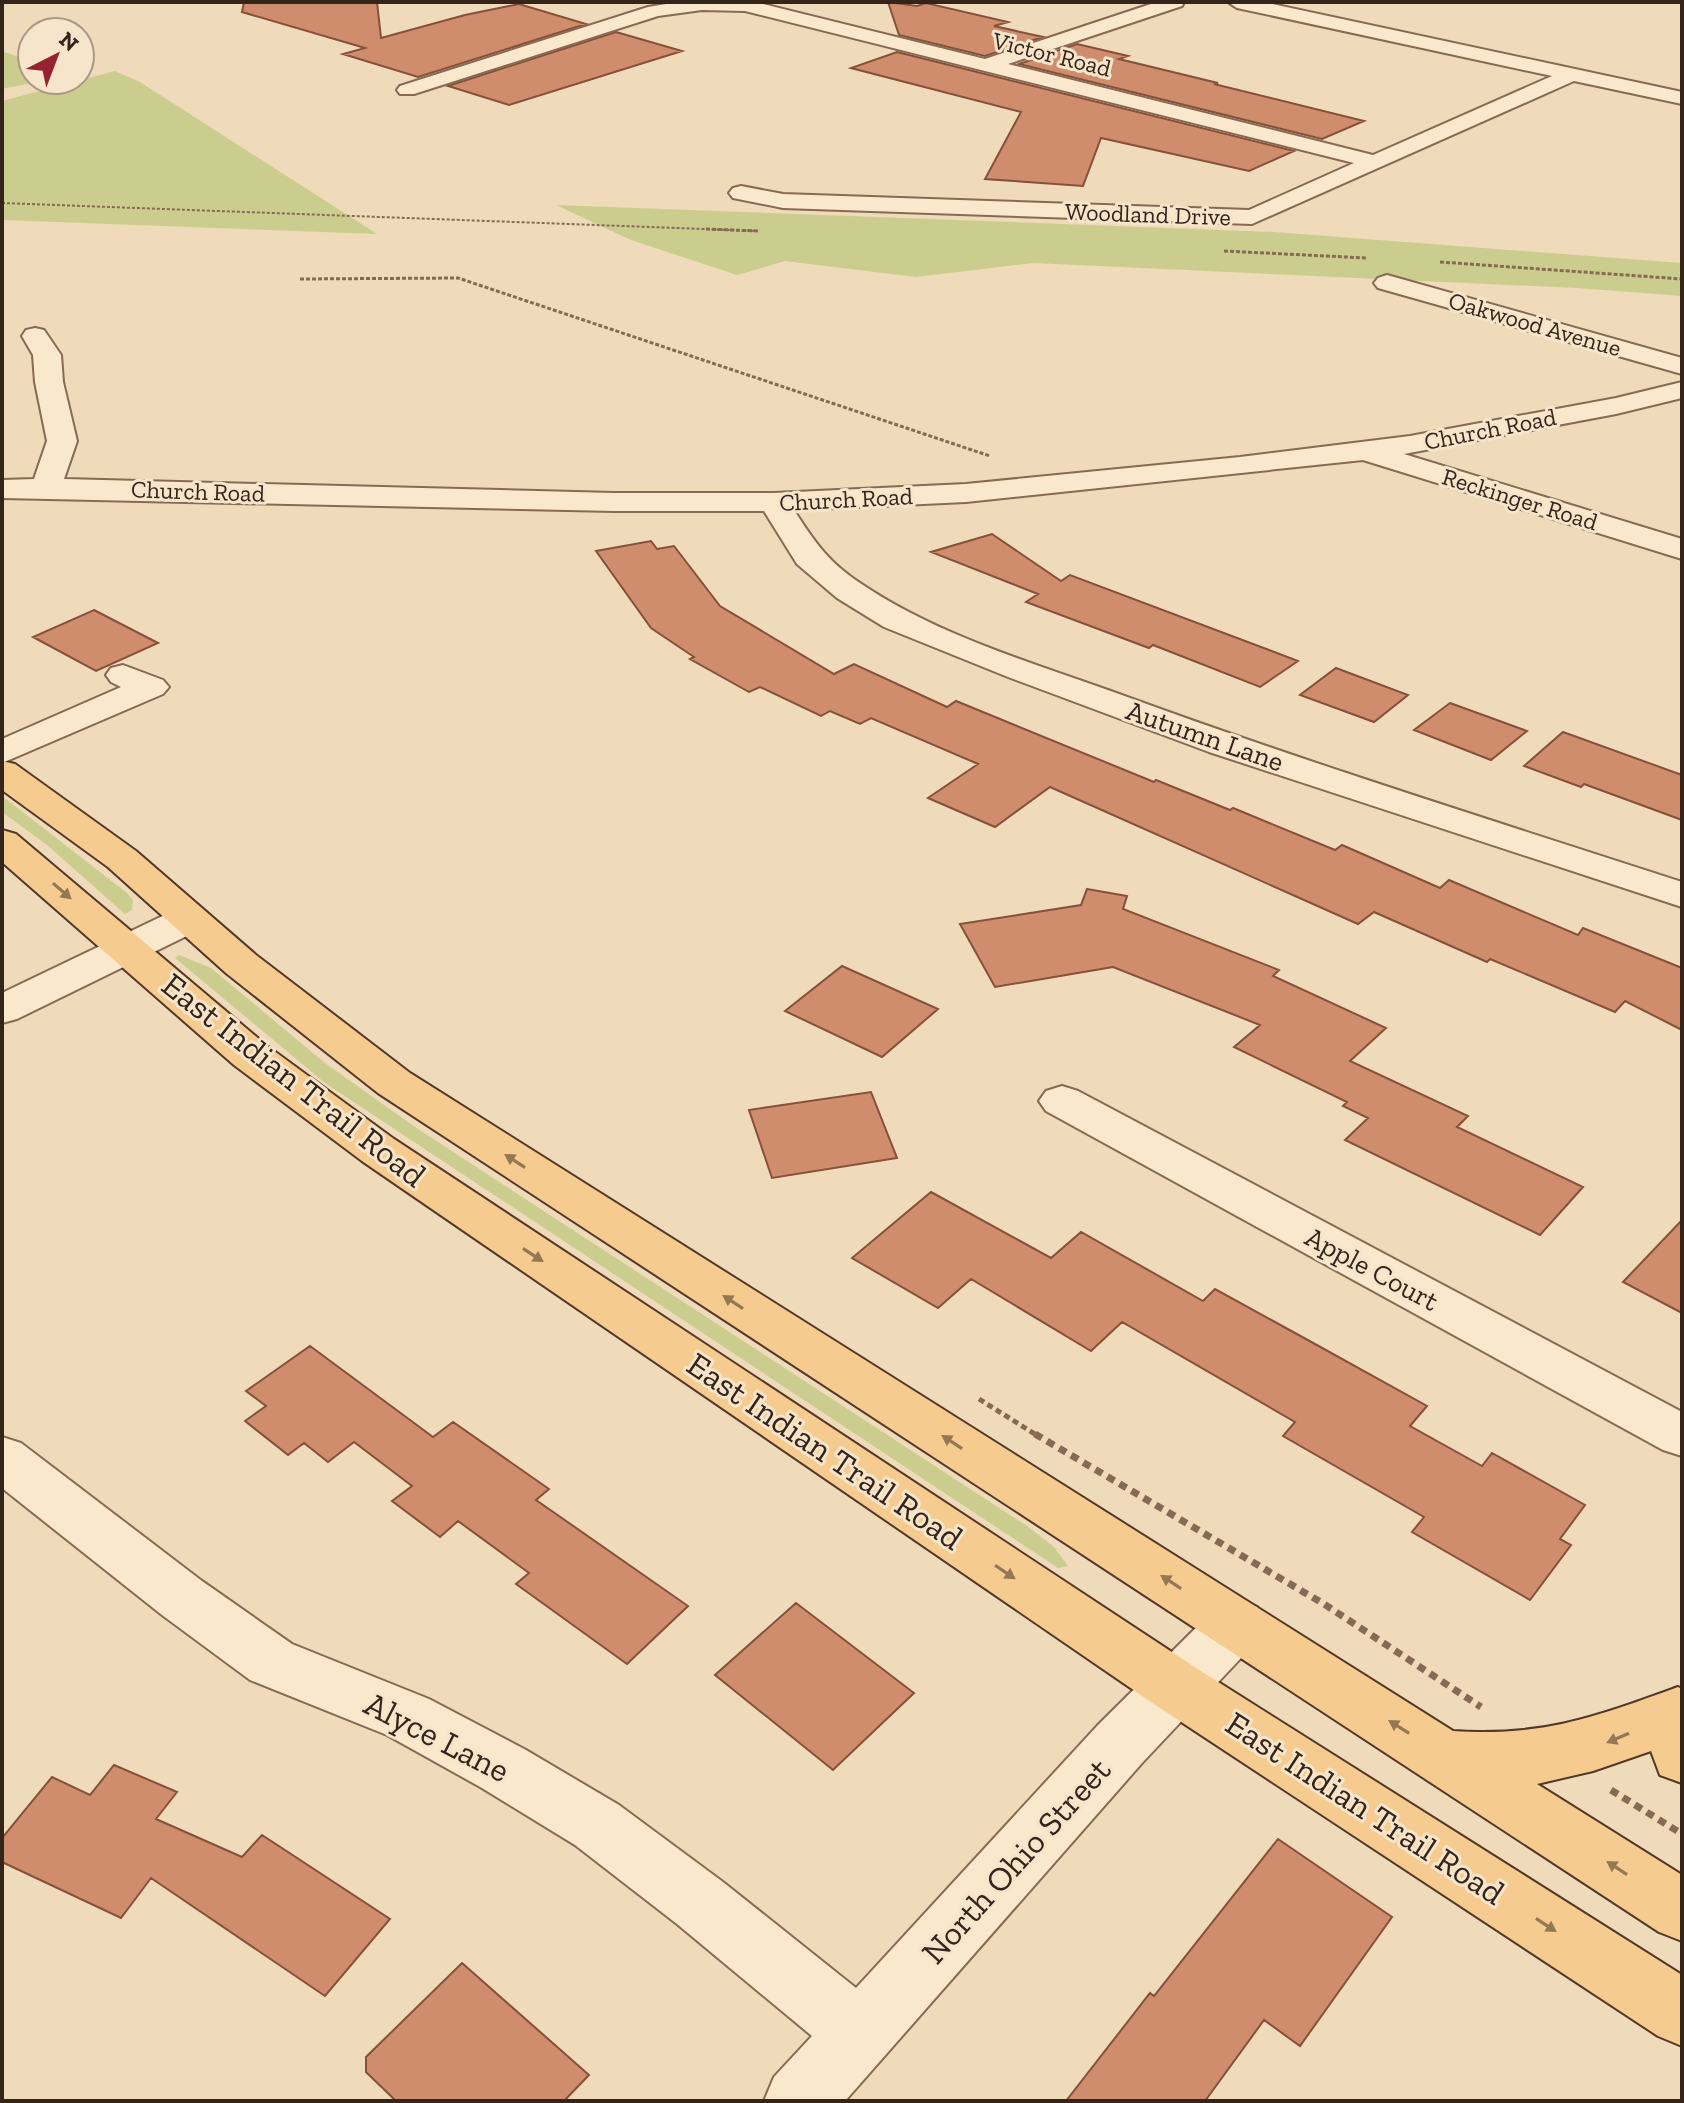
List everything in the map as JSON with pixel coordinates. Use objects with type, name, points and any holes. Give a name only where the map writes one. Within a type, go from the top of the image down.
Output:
[{"type":"main road","name":"East Indian Trail Road","points":[[2,772],[122,859],[241,964],[394,1083],[1447,1757],[1682,1911]]},
{"type":"main road","name":"East Indian Trail Road","points":[[2,842],[250,1055],[378,1150],[1175,1686],[1682,2013]]},
{"type":"main road","points":[[1447,1757],[1493,1762],[1556,1755],[1681,1725]]},
{"type":"street","points":[[989,64],[1175,2]]},
{"type":"street","points":[[1237,2],[1682,98]]},
{"type":"street","name":"Victor Road","points":[[407,90],[655,11],[715,4],[770,9],[1376,162]]},
{"type":"street","name":"Woodland Drive","points":[[741,193],[783,201],[1252,217],[1573,74]]},
{"type":"street","name":"Oakwood Avenue","points":[[1387,283],[1682,366]]},
{"type":"street","points":[[35,336],[47,355],[62,441],[46,488]]},
{"type":"street","name":"Church Road","points":[[2,489],[614,502],[774,502],[1027,489],[1105,477],[1240,466],[1461,436],[1682,390]]},
{"type":"street","name":"Reckinger Road","points":[[1358,449],[1682,549]]},
{"type":"street","name":"Autumn Lane","points":[[774,502],[808,557],[849,591],[896,620],[1020,670],[1222,744],[1682,895]]},
{"type":"street","points":[[2,752],[151,687],[123,675]]},
{"type":"street","points":[[2,1010],[189,919]]},
{"type":"street","name":"Apple Court","points":[[1062,1101],[1682,1436]]},
{"type":"street","name":"Alyce Lane","points":[[2,1458],[182,1598],[271,1662],[408,1717],[504,1769],[597,1825],[700,1903],[861,2034]]},
{"type":"street","name":"North Ohio Street","points":[[799,2101],[1175,1686],[1237,1624]]},
{"type":"path","points":[[300,279],[458,278],[998,459],[1027,489]]},
{"type":"path","points":[[970,1394],[1127,1490],[1206,1532],[1284,1580],[1682,1834]]},
{"type":"green space","points":[[2,51],[16,56],[16,86],[2,89]]},
{"type":"green space","points":[[115,71],[140,82],[377,234],[2,220],[2,101],[21,96],[96,96],[96,76]]},
{"type":"green space","points":[[556,205],[1274,232],[1682,263],[1682,296],[1577,288],[1033,263],[916,277],[785,261],[737,275],[631,240]]},
{"type":"green space","points":[[2,796],[127,893],[133,900],[132,910],[125,914],[47,845],[2,812]]},
{"type":"green space","points":[[179,955],[211,968],[325,1063],[415,1127],[1027,1526],[1054,1547],[1068,1566],[1058,1568],[325,1083],[175,958]]},
{"type":"building","points":[[244,2],[377,2],[381,38],[519,4],[586,24],[418,77],[343,54],[365,48],[242,12]]},
{"type":"building","points":[[888,2],[917,6],[926,3],[1008,22],[994,26],[1043,37],[985,56],[899,35]]},
{"type":"building","points":[[616,32],[682,51],[509,105],[448,86]]},
{"type":"building","points":[[1077,44],[1128,56],[1119,59],[1364,121],[1322,139],[1019,64]]},
{"type":"building","points":[[897,52],[1294,151],[1249,171],[1101,138],[1083,186],[985,179],[1021,112],[851,68]]},
{"type":"building","points":[[992,534],[1061,581],[1070,575],[1298,661],[1260,687],[1153,645],[1149,648],[1026,602],[1038,594],[931,552]]},
{"type":"building","points":[[651,541],[657,549],[674,546],[720,606],[834,674],[854,664],[947,707],[956,701],[1154,782],[1156,780],[1230,810],[1233,808],[1335,850],[1342,845],[1440,888],[1449,880],[1578,935],[1583,928],[1682,968],[1682,1030],[1625,1001],[1615,1012],[1490,959],[1487,962],[1374,912],[1358,924],[1050,787],[995,827],[928,798],[978,764],[871,718],[860,724],[830,711],[821,716],[760,687],[749,692],[690,659],[694,657],[651,628],[596,551]]},
{"type":"building","points":[[94,610],[158,643],[96,671],[33,637]]},
{"type":"building","points":[[1336,668],[1408,695],[1374,722],[1300,695]]},
{"type":"building","points":[[1450,703],[1527,731],[1491,760],[1414,730]]},
{"type":"building","points":[[1563,732],[1682,775],[1682,820],[1524,766]]},
{"type":"building","points":[[1087,889],[1127,896],[1123,909],[1279,970],[1273,976],[1386,1028],[1350,1061],[1468,1116],[1457,1127],[1583,1187],[1540,1235],[1345,1140],[1368,1118],[1343,1106],[1347,1102],[1234,1047],[1260,1025],[1113,967],[995,987],[960,924],[1081,905]]},
{"type":"building","points":[[842,966],[938,1009],[882,1057],[785,1011]]},
{"type":"building","points":[[871,1092],[897,1158],[772,1178],[749,1110]]},
{"type":"building","points":[[931,1192],[1051,1258],[1081,1232],[1203,1301],[1215,1289],[1315,1344],[1427,1406],[1410,1426],[1482,1466],[1492,1453],[1585,1505],[1560,1539],[1571,1545],[1530,1600],[1412,1532],[1424,1517],[1283,1436],[1295,1422],[1122,1322],[1091,1351],[971,1279],[938,1308],[852,1258]]},
{"type":"building","points":[[1682,1220],[1682,1313],[1623,1282]]},
{"type":"building","points":[[310,1346],[433,1437],[453,1422],[549,1489],[536,1500],[688,1606],[627,1664],[516,1584],[529,1573],[458,1521],[440,1537],[392,1501],[412,1486],[354,1442],[328,1462],[304,1443],[288,1455],[245,1421],[266,1406],[246,1391]]},
{"type":"building","points":[[796,1603],[914,1693],[833,1770],[715,1675]]},
{"type":"building","points":[[114,1765],[177,1792],[156,1819],[242,1857],[262,1835],[390,1919],[325,1996],[151,1878],[121,1918],[2,1862],[2,1838],[52,1777],[90,1795]]},
{"type":"building","points":[[1278,1839],[1392,1917],[1300,2046],[1264,2020],[1205,2101],[1066,2101],[1150,1993],[1154,1996]]},
{"type":"building","points":[[462,1963],[589,2075],[564,2101],[396,2101],[366,2072],[366,2057]]}]
